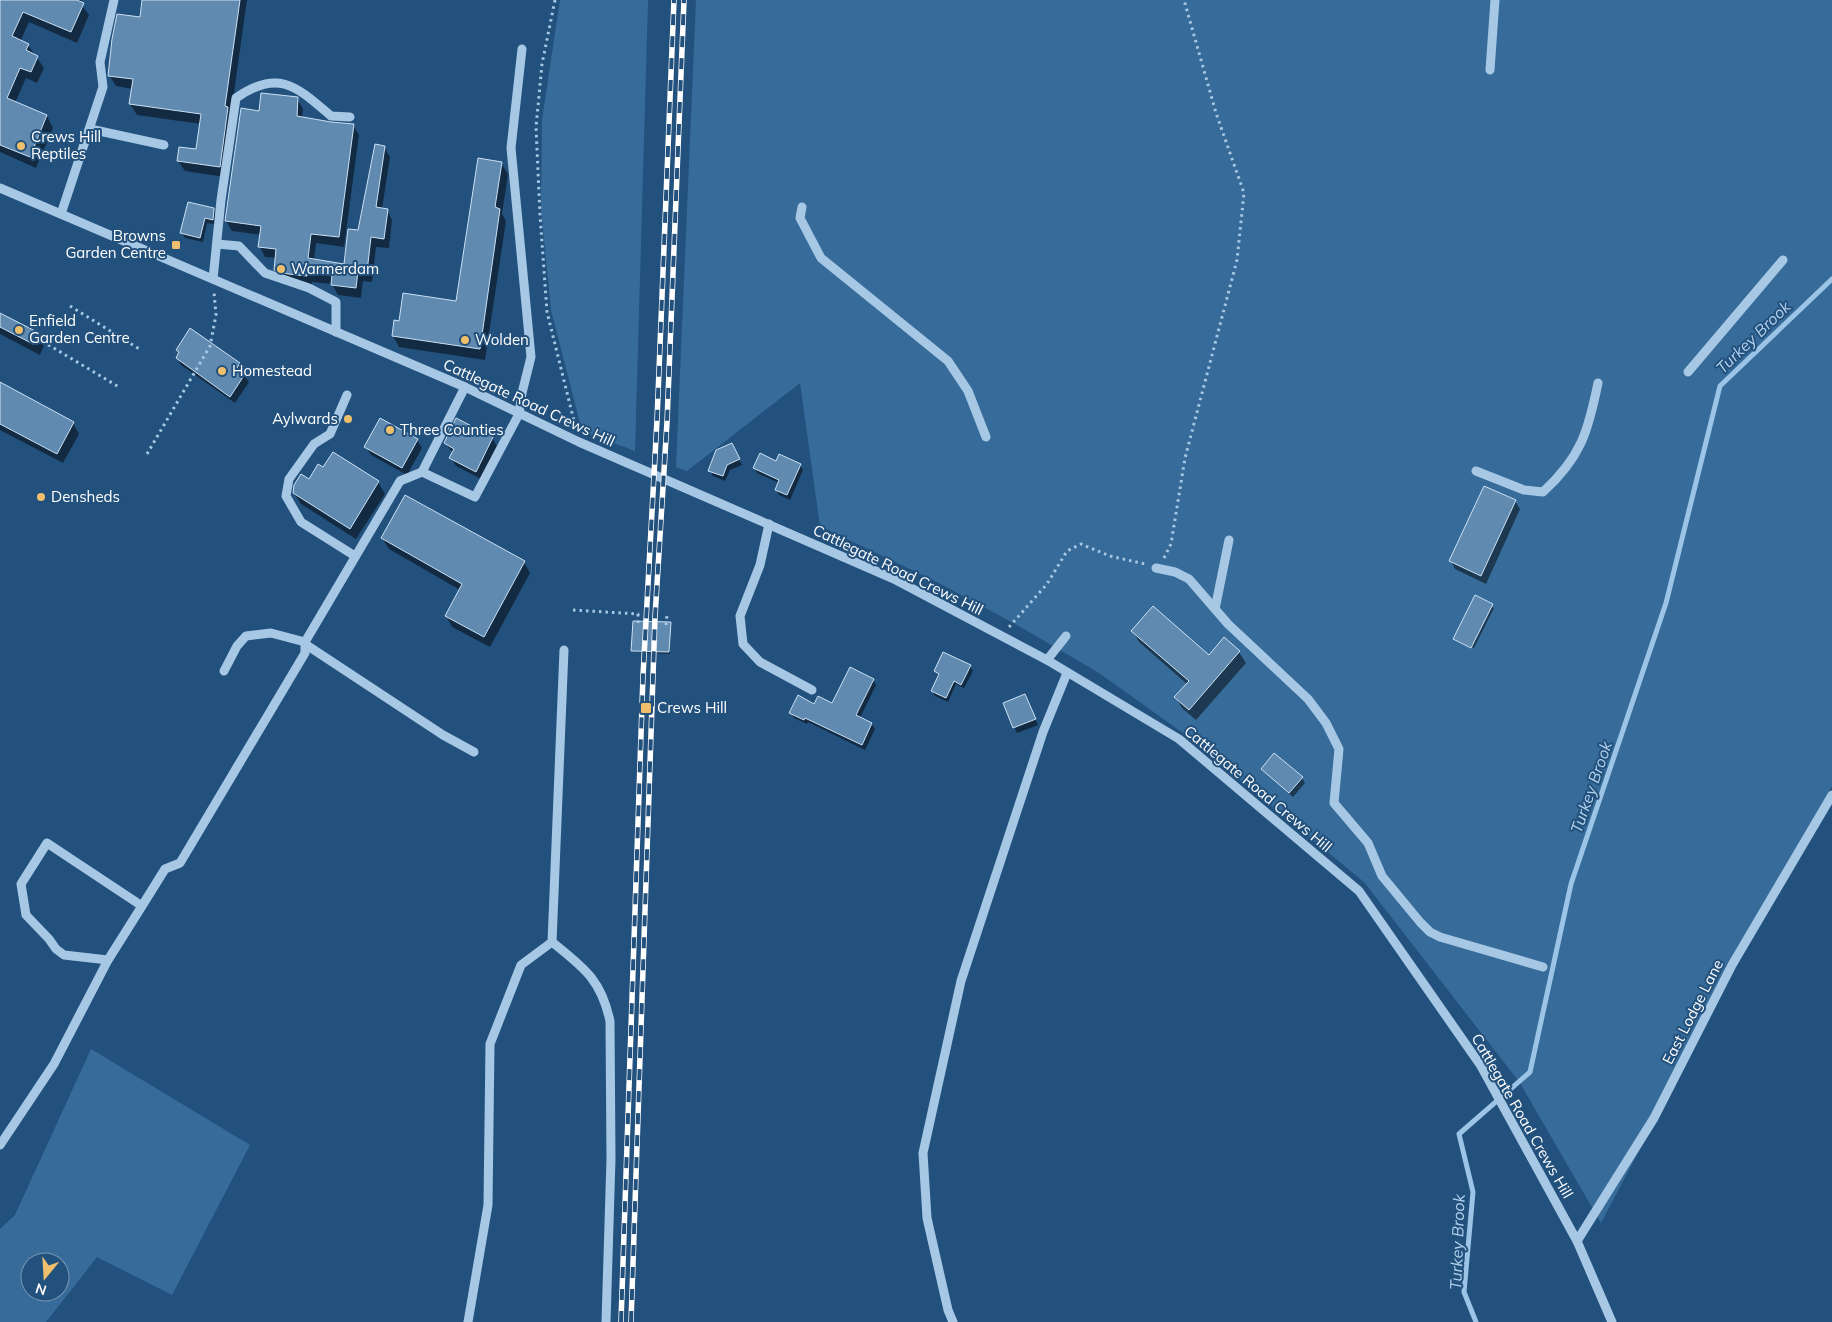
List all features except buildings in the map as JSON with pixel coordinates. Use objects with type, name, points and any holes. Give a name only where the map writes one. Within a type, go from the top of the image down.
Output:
[{"type":"street","points":[[61,214],[102,87],[100,62],[114,0]]},
{"type":"street","points":[[1490,70],[1495,0]]},
{"type":"street","points":[[422,472],[475,497],[519,414],[531,357],[511,148],[522,49]]},
{"type":"street","points":[[213,279],[236,98],[254,86],[271,82],[293,87],[310,96],[331,116],[350,117]]},
{"type":"street","points":[[90,129],[164,145]]},
{"type":"street","name":"Cattlegate Road Crews Hill","points":[[0,188],[465,387],[579,442],[894,579],[1047,660],[1179,739],[1359,890],[1480,1066],[1506,1110],[1577,1241],[1612,1322]]},
{"type":"street","points":[[802,207],[800,218],[821,258],[948,361],[968,391],[986,437]]},
{"type":"street","points":[[217,244],[239,246],[265,273],[308,288],[336,302],[336,332]]},
{"type":"street","points":[[1688,372],[1783,260]]},
{"type":"street","points":[[1476,471],[1524,490],[1543,492],[1567,470],[1584,440],[1589,426],[1598,383]]},
{"type":"street","points":[[0,1145],[54,1064],[108,960],[165,869],[180,863],[305,653],[305,643],[400,481],[422,472],[465,387]]},
{"type":"street","points":[[347,395],[330,434],[314,444],[289,479],[286,496],[301,522],[355,556]]},
{"type":"street","points":[[769,524],[760,565],[740,616],[743,644],[760,662],[812,690]]},
{"type":"street","points":[[1215,609],[1229,540]]},
{"type":"street","points":[[1156,568],[1176,572],[1189,578],[1228,624],[1308,699],[1326,723],[1339,749],[1334,803],[1361,833],[1368,843],[1382,876],[1420,922],[1440,937],[1543,967]]},
{"type":"street","points":[[224,671],[237,646],[246,636],[271,633],[305,643],[443,735],[474,752]]},
{"type":"street","points":[[1047,660],[1066,636]]},
{"type":"street","points":[[552,942],[564,650]]},
{"type":"street","points":[[953,1322],[948,1310],[927,1218],[923,1153],[961,981],[1040,742],[1068,673]]},
{"type":"street","name":"East Lodge Lane","points":[[1577,1241],[1654,1118],[1732,965],[1832,795]]},
{"type":"street","points":[[108,960],[64,955],[56,949],[49,939],[26,916],[20,884],[47,843],[142,906]]},
{"type":"street","points":[[468,1322],[488,1205],[490,1044],[521,965],[552,942]]},
{"type":"street","points":[[552,942],[586,970],[597,982],[606,1001],[610,1021],[611,1158],[606,1322]]},
{"type":"path","points":[[555,0],[542,64],[536,127],[540,215],[547,312],[579,442]]},
{"type":"path","points":[[1002,635],[1047,584],[1067,551],[1081,544],[1110,556],[1156,568],[1171,544],[1185,458],[1238,260],[1244,194],[1216,113],[1184,0]]},
{"type":"path","points":[[147,454],[210,346],[216,315],[213,279]]},
{"type":"path","points":[[70,306],[141,350]]},
{"type":"path","points":[[37,338],[119,387]]},
{"type":"path","points":[[573,610],[638,614],[638,624]]},
{"type":"path","points":[[666,626],[667,615]]},
{"type":"shaded area","points":[[560,0],[648,0],[635,451],[582,431],[551,310],[541,209],[542,120]]},
{"type":"shaded area","points":[[696,0],[1832,0],[1832,786],[1601,1223],[1520,1083],[1364,882],[1183,733],[1099,673],[1019,626],[937,582],[820,526],[800,383],[687,471],[676,467]]},
{"type":"shaded area","points":[[91,1049],[250,1145],[172,1295],[97,1257],[70,1291],[70,1252],[20,1252],[20,1302],[62,1302],[46,1322],[0,1322],[0,1229],[15,1215]]},
{"type":"waterway","name":"Turkey Brook","points":[[1476,1322],[1464,1292],[1473,1192],[1459,1134],[1530,1072],[1571,884],[1666,603],[1720,386],[1832,279]]},
{"type":"railway","points":[[621,1322],[643,676],[657,420],[674,0]]},
{"type":"railway","points":[[631,1322],[655,617],[667,422],[684,0]]},
{"type":"place","name":"Crews Hill Reptiles","points":[[21,146]]},
{"type":"place","name":"Browns Garden Centre","points":[[176,245]]},
{"type":"place","name":"Warmerdam","points":[[281,269]]},
{"type":"place","name":"Enfield Garden Centre","points":[[19,330]]},
{"type":"place","name":"Wolden","points":[[465,340]]},
{"type":"place","name":"Homestead","points":[[222,371]]},
{"type":"place","name":"Aylwards","points":[[348,419]]},
{"type":"place","name":"Three Counties","points":[[390,430]]},
{"type":"place","name":"Densheds","points":[[41,497]]},
{"type":"place","name":"Crews Hill","points":[[646,708]]}]
